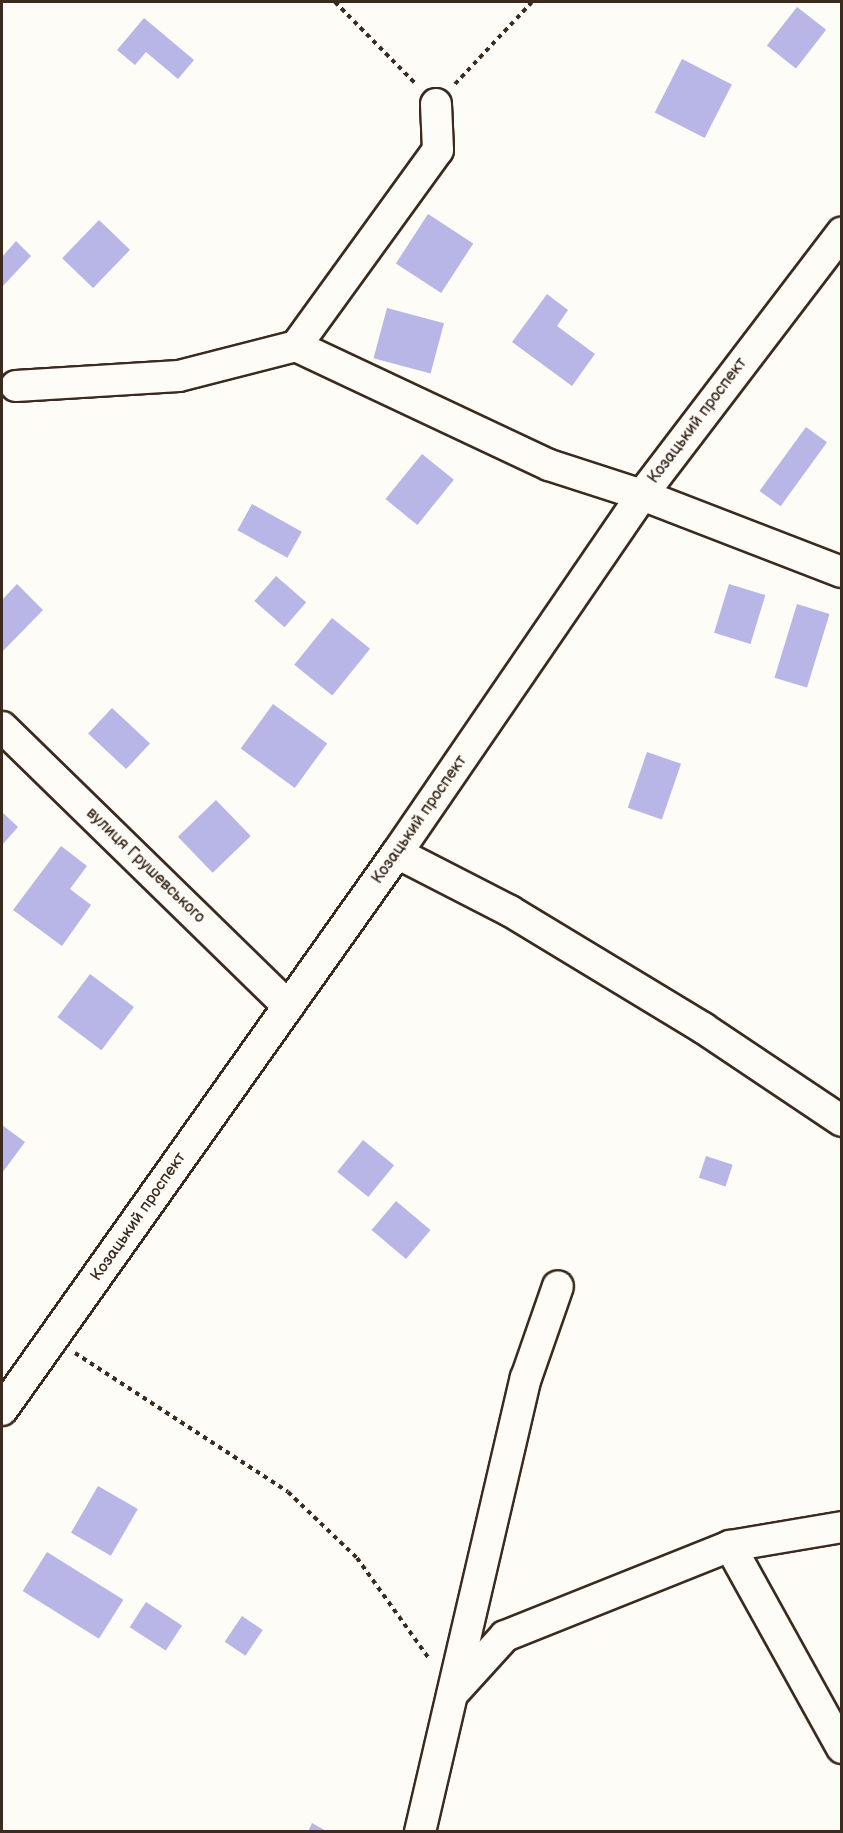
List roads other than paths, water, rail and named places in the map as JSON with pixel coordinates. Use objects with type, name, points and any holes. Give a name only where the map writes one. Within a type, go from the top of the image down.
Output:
[{"type":"street","points":[[296,346],[438,150],[436,104]]},
{"type":"street","name":"Козацький проспект","points":[[2,1410],[397,853],[642,495],[842,232]]},
{"type":"street","points":[[16,386],[179,376],[296,346],[549,465],[642,495],[842,572]]},
{"type":"street","name":"вулиця Грушевського","points":[[2,727],[288,1006]]},
{"type":"street","points":[[397,853],[510,910],[703,1028],[842,1121]]},
{"type":"street","points":[[420,1832],[526,1378],[558,1286]]},
{"type":"street","points":[[453,1693],[505,1636],[730,1546],[842,1527]]},
{"type":"street","points":[[730,1546],[842,1748]]}]
